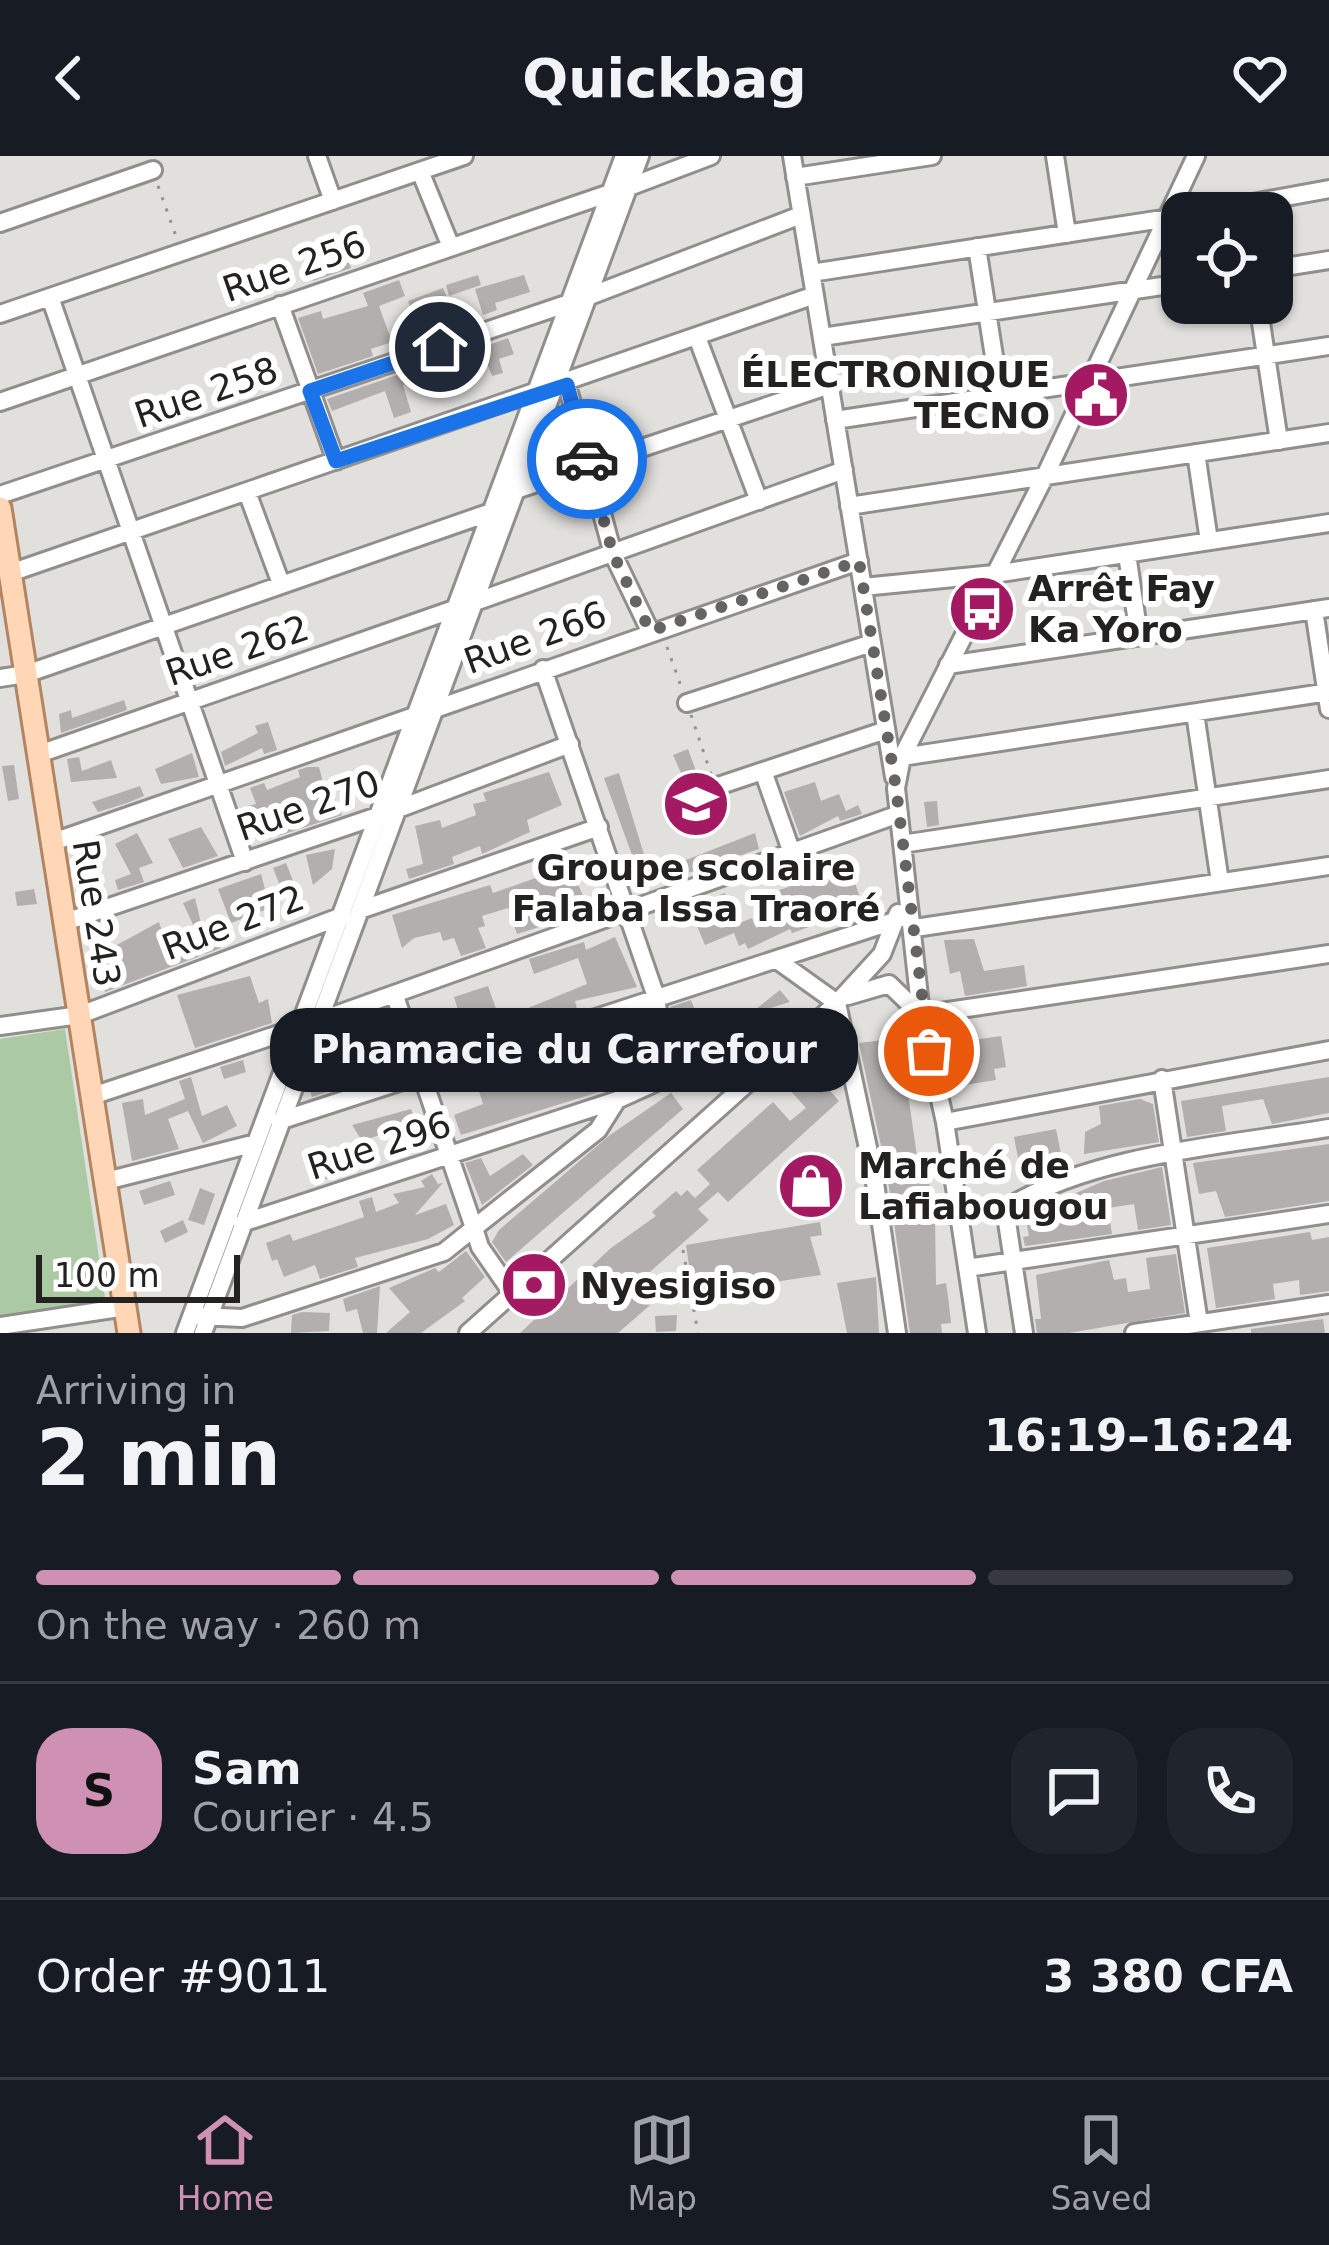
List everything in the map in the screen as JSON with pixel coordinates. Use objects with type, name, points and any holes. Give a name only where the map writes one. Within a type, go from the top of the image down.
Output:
[{"type":"main road","name":"Rue 243","points":[[0,508],[129,1325]]},
{"type":"street","points":[[317,156],[333,201]]},
{"type":"street","points":[[0,314],[464,156]]},
{"type":"street","points":[[201,1322],[242,1223],[300,1027],[398,809],[562,387],[578,300],[624,156]]},
{"type":"street","points":[[201,1322],[256,1143],[274,1120],[321,1020],[380,815],[535,395],[640,156]]},
{"type":"street","points":[[629,187],[711,156]]},
{"type":"street","points":[[792,156],[896,788],[915,928],[921,1016],[945,1122],[977,1333]]},
{"type":"street","points":[[795,177],[932,156]]},
{"type":"street","points":[[1055,156],[1067,234]]},
{"type":"street","points":[[1183,192],[1196,156]]},
{"type":"street","points":[[0,223],[153,170]]},
{"type":"street","points":[[421,171],[451,247]]},
{"type":"street","points":[[1293,196],[1329,189]]},
{"type":"street","name":"Rue 256","points":[[0,402],[610,193]]},
{"type":"street","name":"Rue 258","points":[[0,495],[578,300],[801,215]]},
{"type":"street","points":[[811,272],[1161,219]]},
{"type":"street","points":[[896,788],[902,757],[1161,240]]},
{"type":"street","points":[[977,248],[1000,395]]},
{"type":"street","points":[[1293,266],[1329,260]]},
{"type":"street","points":[[821,337],[1161,286]]},
{"type":"street","points":[[10,573],[562,387],[814,295]]},
{"type":"street","points":[[50,297],[245,862]]},
{"type":"street","points":[[280,305],[336,461]]},
{"type":"street","points":[[1261,324],[1279,441]]},
{"type":"street","points":[[698,338],[759,501]]},
{"type":"street","points":[[835,420],[1329,346]]},
{"type":"street","points":[[519,489],[830,385]]},
{"type":"street","points":[[562,387],[613,554],[650,631]]},
{"type":"street","points":[[849,506],[1329,433]]},
{"type":"street","points":[[1196,453],[1210,542]]},
{"type":"street","points":[[478,601],[844,470]]},
{"type":"street","points":[[247,492],[280,581]]},
{"type":"street","points":[[0,678],[26,674],[280,581],[491,512]]},
{"type":"street","points":[[863,587],[994,574],[1329,523]]},
{"type":"street","points":[[1127,554],[1139,636]]},
{"type":"street","name":"Rue 266","points":[[438,708],[859,561]]},
{"type":"street","name":"Rue 262","points":[[39,754],[457,608]]},
{"type":"street","points":[[902,757],[1328,698],[1321,609],[948,665]]},
{"type":"street","points":[[687,703],[872,643]]},
{"type":"street","points":[[544,669],[655,994]]},
{"type":"street","points":[[1195,713],[1220,882]]},
{"type":"street","points":[[52,842],[417,715]]},
{"type":"street","points":[[715,787],[886,730]]},
{"type":"street","name":"Rue 270","points":[[65,922],[398,809],[570,744]]},
{"type":"street","points":[[763,771],[792,853]]},
{"type":"street","points":[[902,844],[1329,779]]},
{"type":"street","points":[[321,1020],[899,814]]},
{"type":"street","name":"Rue 272","points":[[0,1025],[80,1015],[351,913],[599,827]]},
{"type":"street","points":[[915,928],[1329,866]]},
{"type":"street","points":[[468,1333],[837,1003],[882,954],[908,890]]},
{"type":"street","points":[[274,1120],[897,920]]},
{"type":"street","points":[[921,1016],[1329,954]]},
{"type":"street","points":[[777,960],[837,1003],[874,1176],[897,1333]]},
{"type":"street","points":[[837,1003],[872,985],[889,983],[921,1016]]},
{"type":"street","name":"Rue 296","points":[[242,1223],[617,1100],[670,1076],[655,994]]},
{"type":"street","points":[[395,996],[480,1247],[512,1293]]},
{"type":"street","points":[[92,1096],[300,1027]]},
{"type":"street","points":[[945,1122],[1329,1050]]},
{"type":"street","points":[[1162,1079],[1196,1327]]},
{"type":"street","points":[[185,1333],[201,1322],[242,1318],[444,1252],[598,1130],[617,1100]]},
{"type":"street","points":[[1024,1333],[1005,1209],[1042,1186],[1173,1154],[1329,1128]]},
{"type":"street","points":[[106,1181],[256,1143]]},
{"type":"street","points":[[968,1268],[1329,1214]]},
{"type":"street","points":[[1134,1333],[1329,1304]]},
{"type":"street","points":[[0,1326],[129,1325]]},
{"type":"path","points":[[153,170],[181,252]]},
{"type":"path","points":[[682,1250],[698,1333]]},
{"type":"green space","points":[[65,1029],[106,1305],[0,1320],[0,1039]]},
{"type":"building","points":[[347,258],[351,268],[313,281],[307,269]]},
{"type":"building","points":[[478,275],[481,285],[449,296],[446,285]]},
{"type":"building","points":[[524,275],[530,292],[495,303],[497,310],[483,315],[475,289]]},
{"type":"building","points":[[399,280],[405,296],[379,306],[392,342],[371,349],[373,356],[318,374],[298,318],[321,311],[323,319],[368,306],[363,293]]},
{"type":"building","points":[[443,288],[459,326],[422,338],[408,301]]},
{"type":"building","points":[[508,338],[514,354],[499,359],[503,373],[492,376],[485,358],[469,363],[464,354]]},
{"type":"building","points":[[438,361],[441,372],[403,385],[411,412],[394,418],[385,391],[332,411],[327,399]]},
{"type":"building","points":[[124,700],[127,710],[61,733],[59,714],[71,710],[72,718]]},
{"type":"building","points":[[268,722],[277,750],[264,754],[262,748],[225,766],[221,752],[258,733],[255,726]]},
{"type":"building","points":[[688,749],[704,793],[692,798],[673,755]]},
{"type":"building","points":[[192,753],[199,777],[161,784],[155,769]]},
{"type":"building","points":[[79,757],[82,771],[111,760],[117,778],[71,782],[67,759]]},
{"type":"building","points":[[14,765],[19,799],[8,801],[2,766]]},
{"type":"building","points":[[319,767],[326,794],[332,792],[342,815],[275,837],[266,812],[243,818],[240,808],[256,804],[250,788],[264,783],[267,790],[300,777],[298,770]]},
{"type":"building","points":[[549,772],[562,805],[527,820],[530,832],[482,854],[480,846],[452,857],[454,864],[409,879],[406,869],[423,864],[415,826],[440,820],[442,828],[476,815],[473,804],[486,801],[483,793]]},
{"type":"building","points":[[619,773],[650,874],[755,833],[759,849],[644,888],[604,778]]},
{"type":"building","points":[[815,782],[821,801],[839,794],[846,811],[858,805],[862,814],[840,821],[838,816],[800,836],[784,792]]},
{"type":"building","points":[[140,786],[144,796],[127,803],[98,812],[92,802]]},
{"type":"building","points":[[937,801],[939,825],[927,827],[924,802]]},
{"type":"building","points":[[201,827],[218,856],[183,868],[168,839]]},
{"type":"building","points":[[137,833],[153,863],[139,868],[144,882],[118,890],[115,880],[131,874],[115,844]]},
{"type":"building","points":[[335,849],[332,869],[313,885],[306,855]]},
{"type":"building","points":[[565,855],[570,867],[583,861],[588,872],[575,878],[590,911],[517,934],[508,908],[482,916],[485,926],[478,928],[486,948],[461,956],[454,938],[443,941],[440,932],[414,938],[402,948],[392,915],[490,885],[493,893],[550,873],[546,864]]},
{"type":"building","points":[[826,861],[829,869],[848,862],[859,895],[826,909],[829,920],[792,933],[790,929],[748,949],[745,943],[739,946],[734,933],[705,945],[694,919],[687,922],[681,908],[725,893],[737,924],[752,918],[756,928],[780,917],[771,893],[794,885],[789,875]]},
{"type":"building","points":[[286,863],[297,891],[284,896],[273,868]]},
{"type":"building","points":[[261,874],[270,908],[231,923],[218,889]]},
{"type":"building","points":[[34,889],[37,904],[17,906],[15,892]]},
{"type":"building","points":[[195,898],[202,927],[214,923],[221,948],[105,992],[98,972],[106,969],[104,952],[159,922],[164,937],[195,929],[183,903]]},
{"type":"building","points":[[615,937],[637,987],[575,1001],[577,1009],[508,1030],[504,1018],[587,984],[578,958],[534,974],[529,959],[584,942],[586,950]]},
{"type":"building","points":[[974,939],[984,971],[1024,965],[1027,986],[965,996],[960,971],[950,974],[944,940]]},
{"type":"building","points":[[250,976],[259,1003],[268,999],[272,1023],[195,1048],[177,995]]},
{"type":"building","points":[[488,986],[500,1020],[451,1031],[449,1019],[460,1017],[454,997]]},
{"type":"building","points":[[780,990],[790,1002],[751,1014],[751,1013]]},
{"type":"building","points":[[691,1000],[705,1036],[686,1043],[670,1007]]},
{"type":"building","points":[[785,1009],[793,1020],[761,1048],[753,1039]]},
{"type":"building","points":[[640,1017],[648,1025],[656,1068],[612,1088],[461,1135],[454,1115],[483,1104],[479,1091],[497,1086],[491,1073],[541,1052],[546,1065],[564,1058],[569,1073],[589,1065],[594,1077],[629,1064],[625,1056],[635,1052],[625,1022]]},
{"type":"building","points":[[969,1026],[973,1040],[1001,1036],[1006,1067],[994,1069],[996,1080],[964,1085],[962,1073],[967,1072],[957,1029]]},
{"type":"building","points":[[900,1038],[920,1177],[928,1175],[935,1217],[936,1285],[946,1283],[948,1296],[951,1323],[941,1324],[942,1333],[910,1333],[887,1174],[859,1043]]},
{"type":"building","points":[[392,1049],[399,1068],[312,1097],[309,1087]]},
{"type":"building","points":[[834,1052],[838,1071],[825,1085],[839,1101],[728,1202],[718,1192],[698,1209],[709,1220],[643,1278],[659,1293],[656,1300],[618,1333],[520,1333],[611,1248],[656,1216],[652,1212],[676,1191],[681,1196],[687,1190],[695,1198],[710,1184],[697,1170],[773,1102],[790,1121],[806,1108],[789,1089]]},
{"type":"building","points":[[243,1060],[246,1072],[224,1079],[220,1067]]},
{"type":"building","points":[[191,1077],[202,1116],[227,1105],[237,1126],[203,1143],[188,1111],[168,1119],[179,1149],[132,1161],[122,1103],[143,1099],[145,1115],[185,1099],[179,1081]]},
{"type":"building","points":[[1329,1077],[1329,1113],[1272,1124],[1263,1099],[1222,1106],[1226,1131],[1187,1137],[1181,1101]]},
{"type":"building","points":[[671,1093],[683,1109],[506,1262],[492,1242],[499,1230],[610,1135]]},
{"type":"building","points":[[1140,1099],[1153,1104],[1159,1142],[1084,1154],[1085,1132],[1101,1124],[1099,1106]]},
{"type":"building","points":[[411,1109],[416,1122],[408,1124],[412,1135],[400,1139],[397,1129],[362,1141],[352,1125]]},
{"type":"building","points":[[1056,1129],[1061,1154],[1019,1163],[1014,1137]]},
{"type":"building","points":[[1329,1144],[1329,1201],[1225,1217],[1216,1191],[1199,1194],[1193,1163]]},
{"type":"building","points":[[333,1148],[342,1174],[317,1182],[309,1157]]},
{"type":"building","points":[[523,1154],[533,1165],[482,1205],[465,1163],[481,1158],[490,1176]]},
{"type":"building","points":[[1162,1167],[1171,1225],[1138,1230],[1134,1204],[1108,1208],[1112,1234],[1025,1246],[1023,1237],[1029,1236],[1025,1215],[1104,1181]]},
{"type":"building","points":[[432,1174],[438,1184],[443,1183],[415,1215],[446,1204],[454,1225],[428,1239],[355,1258],[358,1267],[320,1279],[315,1265],[284,1277],[277,1259],[272,1261],[266,1243],[290,1234],[293,1241],[364,1217],[359,1201],[372,1197],[376,1212],[399,1203],[393,1194],[425,1187],[421,1181]]},
{"type":"building","points":[[170,1181],[175,1195],[144,1205],[139,1191]]},
{"type":"building","points":[[200,1188],[215,1194],[204,1225],[188,1220]]},
{"type":"building","points":[[183,1220],[188,1232],[165,1243],[160,1231]]},
{"type":"building","points":[[820,1222],[822,1235],[810,1237],[821,1275],[693,1294],[686,1245]]},
{"type":"building","points":[[1310,1232],[1312,1240],[1329,1237],[1329,1291],[1300,1295],[1299,1280],[1273,1284],[1275,1299],[1216,1308],[1207,1248]]},
{"type":"building","points":[[466,1251],[485,1277],[462,1298],[465,1301],[421,1333],[386,1333],[410,1312],[389,1288],[435,1268],[439,1272]]},
{"type":"building","points":[[1176,1254],[1185,1313],[1069,1333],[1037,1333],[1035,1319],[1041,1319],[1036,1275],[1109,1260],[1114,1280],[1126,1278],[1128,1292],[1150,1289],[1146,1258]]},
{"type":"building","points":[[876,1277],[879,1333],[847,1333],[837,1283]]},
{"type":"building","points":[[380,1286],[377,1333],[363,1333],[357,1309],[346,1312],[343,1299]]},
{"type":"building","points":[[330,1313],[329,1331],[291,1333],[292,1315]]},
{"type":"building","points":[[677,1315],[676,1331],[656,1332],[655,1316]]},
{"type":"building","points":[[1323,1319],[1325,1333],[1251,1333],[1251,1329]]},
{"type":"way so far","points":[[587,459],[613,554],[650,631],[859,561],[896,788],[929,1051]]},
{"type":"place","name":"ÉLECTRONIQUE TECNO","points":[[1096,395]]},
{"type":"place","name":"Arrêt Fay Ka Yoro","points":[[982,609]]},
{"type":"place","name":"Groupe scolaire Falaba Issa Traoré","points":[[696,804]]},
{"type":"place","name":"Phamacie du Carrefour","points":[[929,1051]]},
{"type":"place","name":"Marché de Lafiabougou","points":[[811,1186]]},
{"type":"place","name":"Nyesigiso","points":[[534,1285]]},
{"type":"route","points":[[440,347],[310,391],[336,461],[567,385],[587,459]]}]
